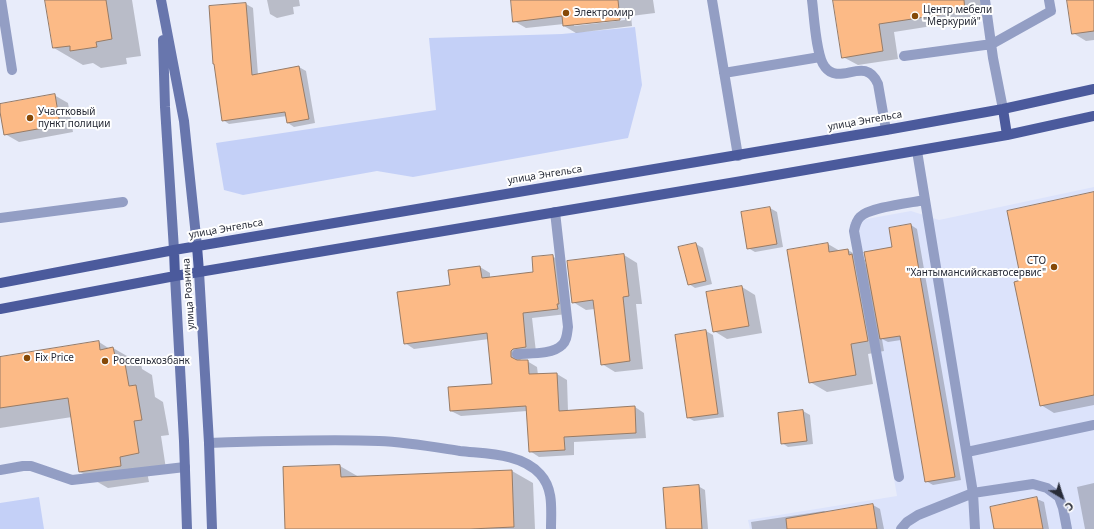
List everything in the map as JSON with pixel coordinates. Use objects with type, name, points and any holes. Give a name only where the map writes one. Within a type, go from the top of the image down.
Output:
[{"type":"main road","name":"улица Рознина","points":[[160,0],[184,120],[197,246],[209,443],[212,529]]},
{"type":"main road","name":"улица Рознина","points":[[162,11],[165,107],[174,250],[187,529]]},
{"type":"main road","name":"улица Энгельса","points":[[0,283],[197,246],[886,130],[1003,109],[1094,90]]},
{"type":"main road","points":[[1003,109],[1007,135]]},
{"type":"main road","points":[[0,309],[175,276],[742,182],[1007,135],[1094,116]]},
{"type":"lane","points":[[1,0],[12,70]]},
{"type":"lane","points":[[712,0],[738,156]]},
{"type":"lane","points":[[812,0],[820,57],[824,67],[830,73],[838,74],[862,70],[870,71],[878,84],[886,130]]},
{"type":"lane","points":[[985,0],[1003,109]]},
{"type":"lane","points":[[904,56],[992,44],[1051,11],[1049,0]]},
{"type":"lane","points":[[724,73],[820,57]]},
{"type":"lane","points":[[917,151],[967,452],[973,493],[975,529]]},
{"type":"lane","points":[[899,477],[854,231],[855,224],[861,216],[870,210],[925,200]]},
{"type":"lane","points":[[0,218],[123,202]]},
{"type":"lane","points":[[517,354],[546,352],[562,345],[566,338],[568,327],[555,212]]},
{"type":"lane","points":[[967,452],[1094,425]]},
{"type":"lane","points":[[209,443],[312,440],[381,441],[508,457],[531,466],[541,475],[547,484],[551,496],[551,529]]},
{"type":"lane","points":[[0,470],[31,466],[72,480],[185,466]]},
{"type":"lane","points":[[901,529],[907,522],[918,515],[973,493],[1033,484],[1047,488],[1059,497],[1063,508],[1067,529]]},
{"type":"shaded area","points":[[635,27],[642,85],[628,138],[413,177],[377,171],[243,195],[224,190],[216,143],[436,110],[429,38],[562,34]]},
{"type":"shaded area","points":[[1094,187],[1094,529],[750,529],[748,520],[897,496],[850,222],[911,211],[939,220]]},
{"type":"shaded area","points":[[39,497],[44,529],[0,529],[0,503]]},
{"type":"building","points":[[45,0],[106,0],[112,39],[96,42],[97,47],[70,51],[70,46],[53,48]]},
{"type":"building","name":"Электромир","points":[[511,0],[618,0],[620,20],[563,26],[562,16],[513,22]]},
{"type":"building","points":[[833,0],[964,0],[965,11],[879,24],[883,51],[842,58]]},
{"type":"building","points":[[1067,0],[1094,0],[1094,31],[1072,34]]},
{"type":"building","points":[[246,3],[252,75],[299,66],[309,119],[287,123],[285,112],[222,121],[213,64],[209,6]]},
{"type":"building","name":"Участковый пункт полиции","points":[[55,94],[60,125],[4,135],[0,104]]},
{"type":"building","points":[[1094,192],[1094,395],[1040,406],[1014,282],[1021,280],[1007,211]]},
{"type":"building","points":[[770,207],[777,244],[747,249],[741,212]]},
{"type":"building","points":[[911,224],[955,477],[925,482],[900,336],[880,339],[864,252],[892,247],[889,228]]},
{"type":"building","points":[[696,243],[706,281],[688,285],[678,247]]},
{"type":"building","points":[[828,243],[829,252],[848,249],[849,255],[852,254],[868,341],[851,344],[856,375],[809,383],[787,250]]},
{"type":"building","points":[[624,254],[629,296],[623,297],[630,361],[601,365],[593,300],[572,303],[567,261]]},
{"type":"building","points":[[553,255],[559,304],[557,304],[558,309],[523,313],[526,347],[513,349],[511,351],[511,357],[517,360],[528,360],[529,374],[557,373],[559,411],[635,406],[636,433],[564,437],[565,450],[529,452],[526,406],[450,411],[448,387],[492,384],[487,333],[404,344],[397,292],[450,285],[448,270],[480,266],[482,278],[533,272],[532,257]]},
{"type":"building","points":[[742,286],[749,326],[713,332],[706,292]]},
{"type":"building","points":[[706,330],[718,414],[687,418],[675,335]]},
{"type":"building","points":[[99,341],[100,350],[113,347],[116,360],[124,358],[129,386],[136,385],[142,420],[134,421],[139,453],[120,457],[121,466],[79,472],[68,398],[0,408],[0,357]]},
{"type":"building","points":[[803,410],[807,441],[781,444],[778,413]]},
{"type":"building","points":[[340,465],[341,477],[512,470],[514,527],[470,529],[285,529],[283,467]]},
{"type":"building","points":[[699,485],[702,529],[666,529],[663,488]]},
{"type":"building","points":[[1037,497],[1043,529],[994,529],[990,507]]},
{"type":"building","points":[[873,504],[877,529],[787,529],[786,519]]},
{"type":"place","name":"Электромир","points":[[566,13]]},
{"type":"place","name":"Центр мебели \"Меркурий\"","points":[[915,16]]},
{"type":"place","name":"Участковый пункт полиции","points":[[30,118]]},
{"type":"place","name":"СТО \"Хантымансийскавтосервис\"","points":[[1054,267]]},
{"type":"place","name":"Fix Price","points":[[27,358]]},
{"type":"place","name":"Россельхозбанк","points":[[105,361]]}]
